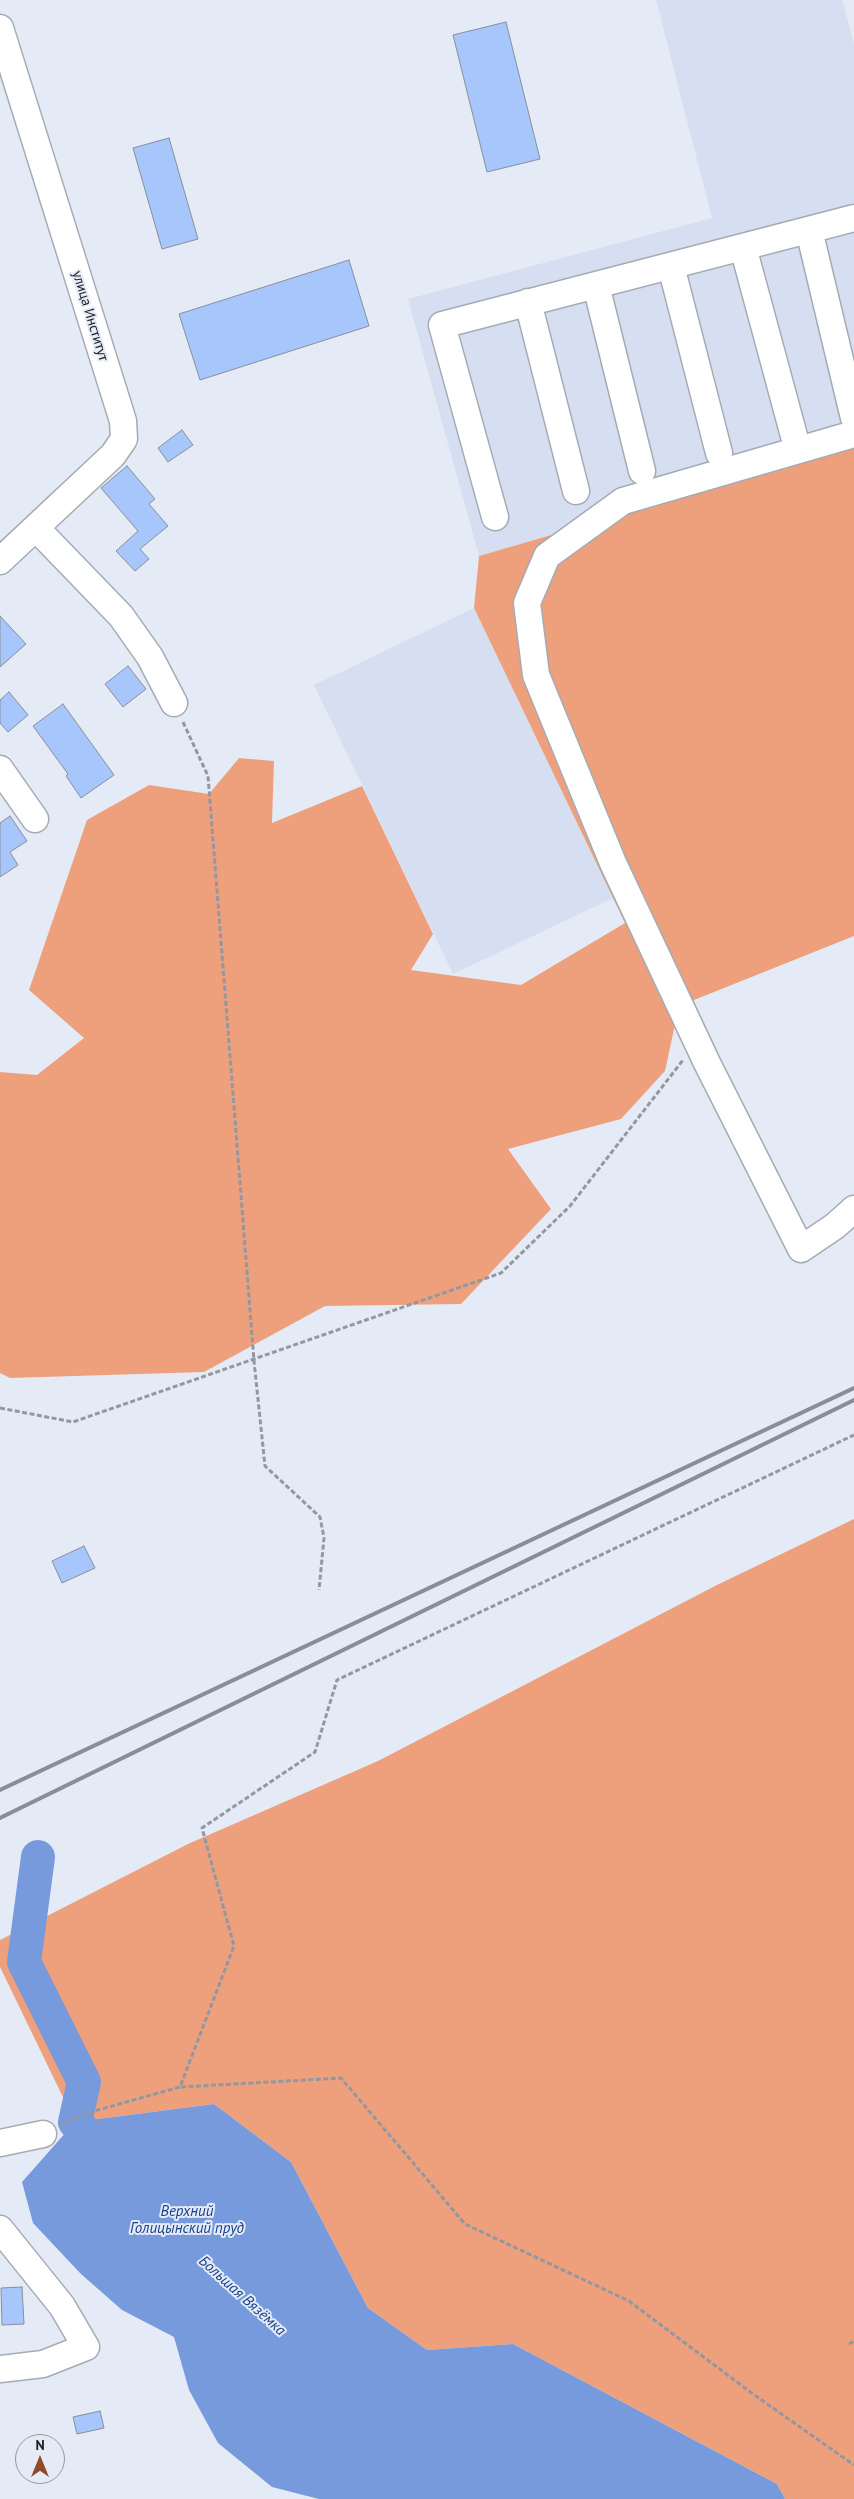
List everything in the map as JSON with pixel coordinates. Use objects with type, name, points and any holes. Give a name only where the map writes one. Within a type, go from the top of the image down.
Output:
[{"type":"street","name":"улица Институт","points":[[0,28],[123,421],[124,439],[112,455],[0,561]]},
{"type":"street","points":[[496,516],[442,325],[854,218]]},
{"type":"street","points":[[809,230],[854,418]]},
{"type":"street","points":[[744,247],[794,436]]},
{"type":"street","points":[[671,266],[719,452]]},
{"type":"street","points":[[596,285],[642,471]]},
{"type":"street","points":[[528,302],[576,491]]},
{"type":"street","points":[[854,434],[623,501],[548,556],[527,604],[536,675],[613,863],[697,1042],[801,1249],[835,1226],[854,1209]]},
{"type":"street","points":[[36,528],[121,616],[150,657],[174,703]]},
{"type":"street","points":[[0,769],[35,819]]},
{"type":"street","points":[[0,2143],[42,2134]]},
{"type":"street","points":[[0,2229],[62,2306],[86,2347],[43,2364],[0,2369]]},
{"type":"path","points":[[174,703],[208,776],[254,1361],[265,1466],[320,1517],[324,1538],[319,1590]]},
{"type":"path","points":[[0,1408],[73,1422],[254,1361],[502,1273],[570,1206],[697,1042]]},
{"type":"path","points":[[180,2087],[234,1946],[202,1828],[315,1752],[338,1680],[854,1435]]},
{"type":"path","points":[[42,2134],[87,2113],[180,2087],[341,2078],[464,2224],[628,2301],[753,2394],[854,2465]]},
{"type":"path","points":[[849,2344],[854,2341]]},
{"type":"shaded area","points":[[656,0],[842,0],[854,43],[854,447],[479,556],[408,299],[712,218]]},
{"type":"shaded area","points":[[854,447],[854,936],[679,1006],[665,1071],[621,1119],[508,1149],[551,1209],[461,1304],[325,1306],[204,1372],[10,1378],[0,1373],[0,1072],[37,1075],[84,1038],[29,990],[87,820],[149,785],[209,794],[239,758],[274,761],[272,823],[362,786],[433,934],[411,970],[521,985],[625,923],[474,608],[479,556]]},
{"type":"shaded area","points":[[474,608],[613,898],[453,974],[314,685]]},
{"type":"shaded area","points":[[854,1519],[854,2499],[785,2499],[777,2484],[513,2344],[427,2350],[368,2308],[291,2162],[214,2104],[75,2122],[0,1967],[0,1940],[188,1844],[378,1761],[717,1585]]},
{"type":"water","name":"Верхний Голицынский пруд","points":[[214,2104],[291,2162],[368,2308],[427,2350],[513,2344],[777,2484],[785,2499],[319,2499],[272,2487],[218,2443],[189,2390],[174,2337],[122,2310],[81,2274],[33,2223],[22,2182],[75,2122]]},
{"type":"building","points":[[506,22],[540,159],[487,172],[453,35]]},
{"type":"building","points":[[169,138],[198,239],[162,249],[133,148]]},
{"type":"building","points":[[349,260],[369,326],[200,380],[179,314]]},
{"type":"building","points":[[182,430],[193,445],[168,462],[158,448]]},
{"type":"building","points":[[127,466],[155,499],[149,504],[168,526],[140,549],[149,559],[135,571],[116,551],[138,531],[101,488]]},
{"type":"building","points":[[0,616],[26,644],[0,667]]},
{"type":"building","points":[[128,666],[146,689],[123,707],[105,684]]},
{"type":"building","points":[[9,692],[28,715],[8,732],[0,723],[0,700]]},
{"type":"building","points":[[63,704],[114,775],[81,798],[66,776],[68,774],[33,726]]},
{"type":"building","points":[[10,816],[27,841],[10,852],[18,865],[0,877],[0,823]]},
{"type":"building","points":[[84,1546],[95,1568],[62,1583],[52,1561]]},
{"type":"building","points":[[22,2287],[24,2324],[2,2325],[1,2288]]},
{"type":"building","points":[[100,2411],[104,2428],[77,2434],[73,2417]]},
{"type":"waterway","name":"Большая Вязёмка","points":[[38,1857],[24,1962],[84,2082],[75,2122],[107,2156]]},
{"type":"railway","points":[[0,1790],[854,1388]]},
{"type":"railway","points":[[0,1818],[854,1400]]}]
